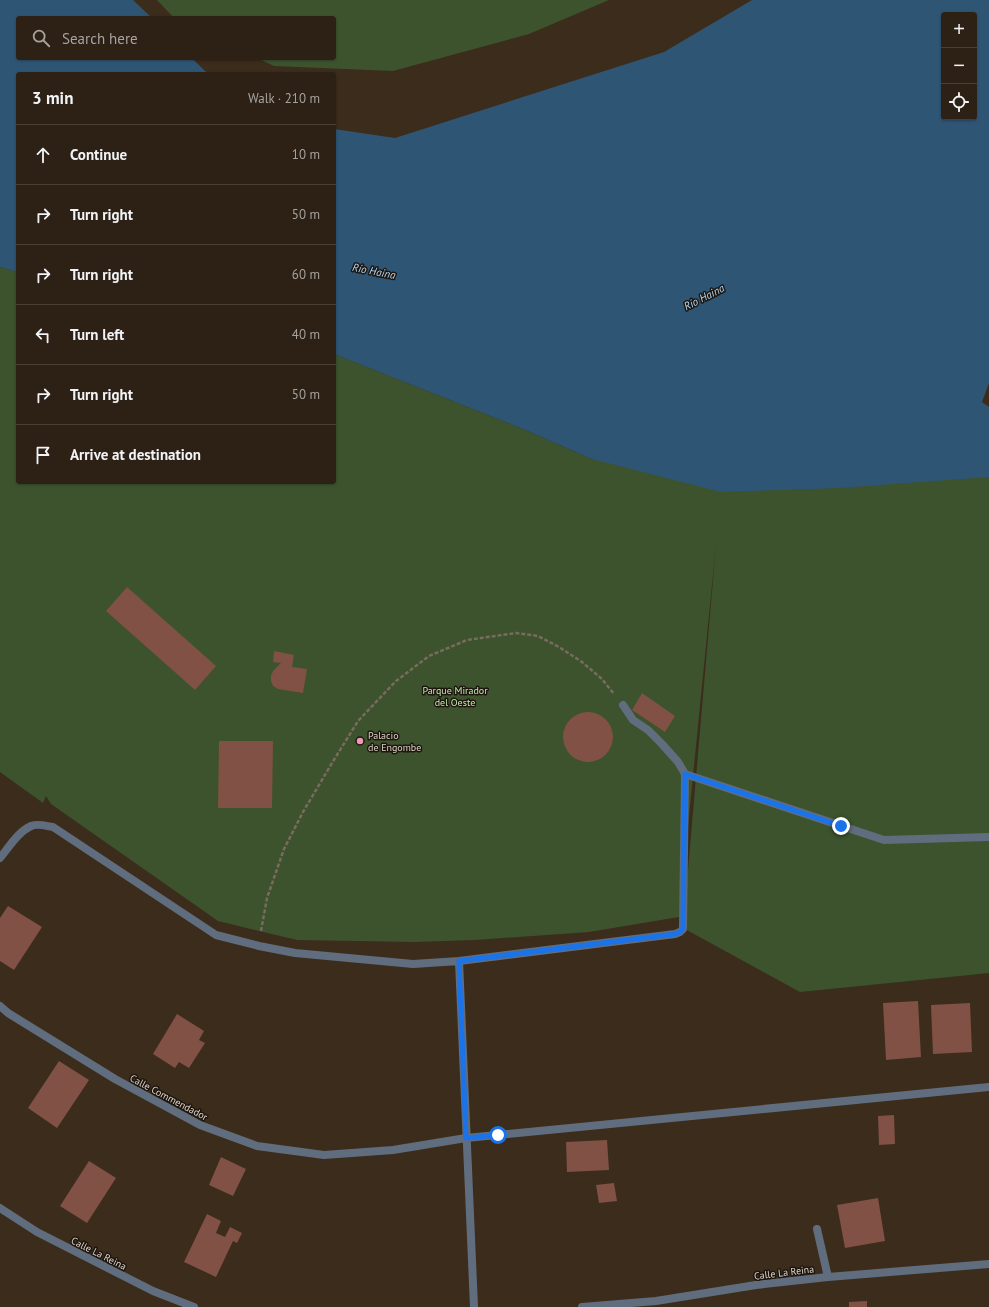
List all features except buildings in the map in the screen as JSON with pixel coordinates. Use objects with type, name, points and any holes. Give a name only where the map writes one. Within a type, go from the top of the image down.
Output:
[{"type":"street","points":[[0,858],[21,833],[32,826],[42,825],[53,828],[216,935],[259,946],[296,953],[413,964],[459,961],[675,934],[680,932],[683,928],[685,774],[678,762],[662,744],[648,730],[633,720],[623,705]]},
{"type":"street","points":[[685,774],[884,840],[989,837]]},
{"type":"street","points":[[459,961],[474,1307]]},
{"type":"street","name":"Calle Commendador","points":[[0,1006],[8,1013],[109,1075],[200,1125],[257,1146],[324,1155],[393,1150],[466,1138],[989,1087]]},
{"type":"street","name":"Calle La Reina","points":[[0,1208],[37,1232],[112,1271],[152,1291],[194,1307]]},
{"type":"street","points":[[817,1229],[828,1277]]},
{"type":"street","name":"Calle La Reina","points":[[582,1307],[656,1301],[756,1285],[828,1277],[989,1264]]},
{"type":"path","points":[[259,946],[267,898],[284,849],[303,812],[358,721],[396,681],[429,656],[467,640],[516,632],[538,636],[559,647],[582,662],[602,679],[623,705]]},
{"type":"green space","points":[[157,0],[609,0],[529,34],[393,71],[274,66],[261,60],[336,60],[336,16],[172,16]]},
{"type":"green space","name":"Parque Mirador del Oeste","points":[[0,267],[16,271],[16,484],[336,484],[336,355],[523,429],[592,459],[989,476],[989,973],[800,992],[683,928],[716,545],[679,917],[589,932],[475,940],[414,942],[297,940],[218,921],[51,804],[46,796],[43,803],[0,772]]},
{"type":"water","points":[[0,0],[133,0],[150,16],[16,16],[16,60],[194,60],[207,72],[16,72],[16,271],[0,267]]},
{"type":"water","name":"Río Haina","points":[[752,0],[989,0],[989,383],[982,402],[989,407],[989,477],[839,488],[721,492],[592,459],[523,429],[336,355],[336,129],[395,138],[664,52]]},
{"type":"place","name":"Palacio de Engombe","points":[[360,741]]},
{"type":"route","points":[[498,1135],[466,1138],[459,961],[675,934],[680,932],[683,928],[685,774],[841,826]]}]
